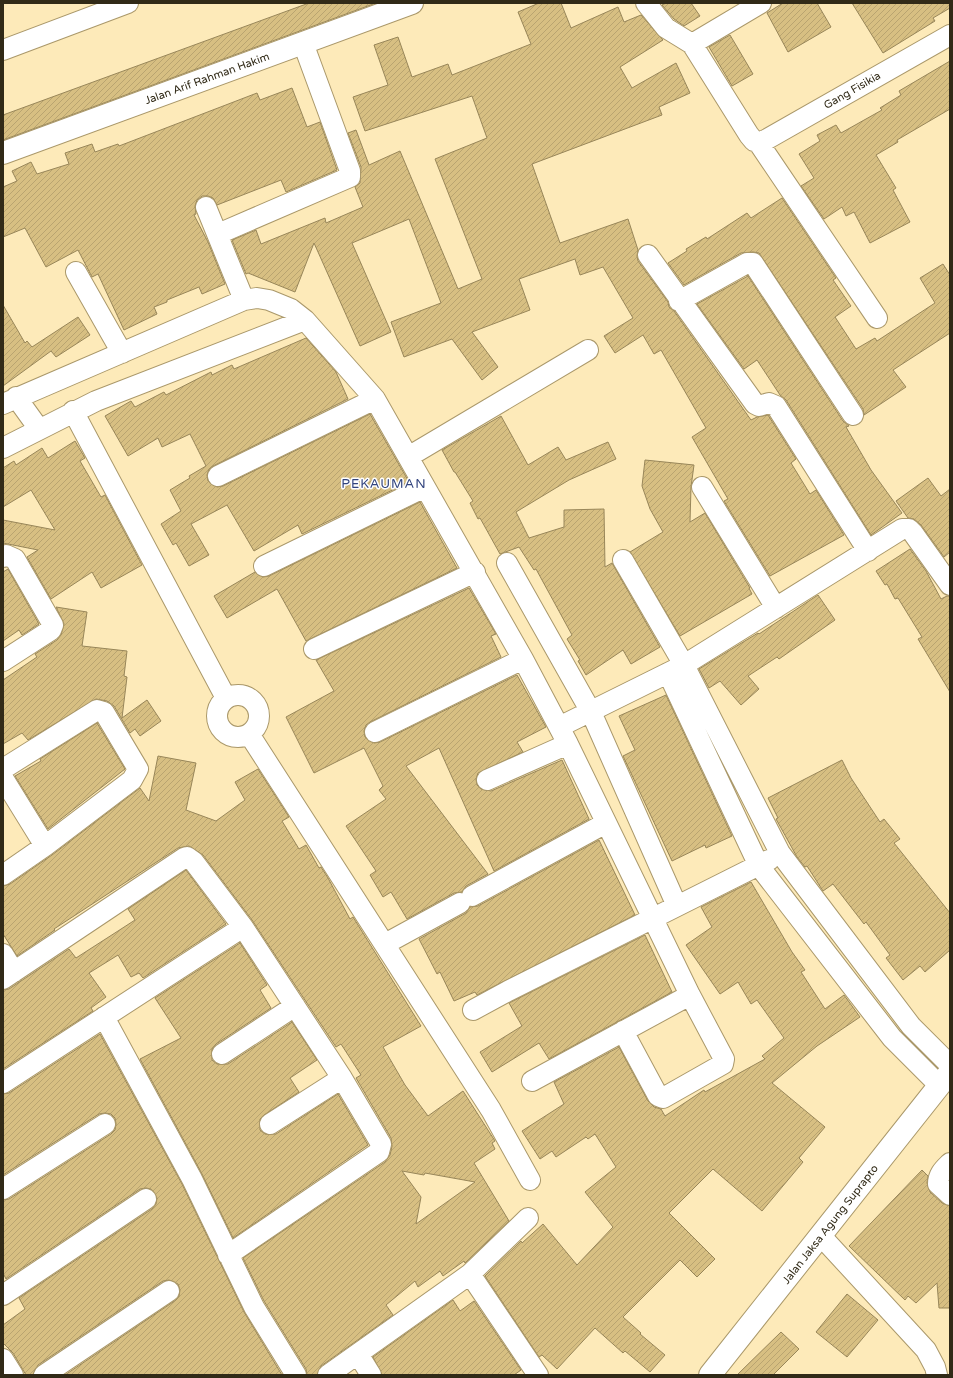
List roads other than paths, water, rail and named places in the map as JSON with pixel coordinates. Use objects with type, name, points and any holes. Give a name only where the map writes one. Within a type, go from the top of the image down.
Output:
[{"type":"main road","name":"Jalan Arif Rahman Hakim","points":[[3,152],[412,3]]},
{"type":"main road","name":"Jalan Jaksa Agung Suprapto","points":[[710,1375],[822,1236],[944,1079]]},
{"type":"street","points":[[3,50],[128,3]]},
{"type":"street","points":[[646,3],[666,28],[692,44],[749,135],[756,141],[877,318]]},
{"type":"street","points":[[692,44],[761,3]]},
{"type":"street","name":"Gang Fisikia","points":[[756,141],[769,138],[950,35]]},
{"type":"street","points":[[218,234],[348,179],[351,175],[303,43]]},
{"type":"street","points":[[206,207],[244,300]]},
{"type":"street","points":[[648,255],[679,301],[755,404],[760,406],[769,403],[776,406],[868,551]]},
{"type":"street","points":[[679,301],[747,263],[754,263],[853,415]]},
{"type":"street","points":[[76,272],[122,353]]},
{"type":"street","points":[[38,429],[10,401],[81,372],[244,300],[257,298],[269,300],[291,309],[305,320],[375,400],[475,572],[563,735],[690,996],[724,1059],[724,1062],[721,1067],[663,1098],[658,1096],[623,1031]]},
{"type":"street","points":[[3,448],[96,400],[305,320]]},
{"type":"street","points":[[408,457],[588,350]]},
{"type":"street","points":[[81,372],[96,400]]},
{"type":"street","points":[[218,476],[375,400]]},
{"type":"street","points":[[73,411],[226,698]]},
{"type":"street","points":[[264,566],[425,487]]},
{"type":"street","points":[[702,487],[776,608]]},
{"type":"street","points":[[487,780],[563,735],[591,712],[676,669],[902,529],[909,529],[948,576]]},
{"type":"street","points":[[3,557],[6,556],[15,559],[53,625],[51,630],[3,661]]},
{"type":"street","points":[[623,560],[676,669],[759,866],[892,1038],[944,1079]]},
{"type":"street","points":[[507,563],[591,712],[677,906]]},
{"type":"street","points":[[314,649],[475,572]]},
{"type":"street","points":[[375,732],[523,659]]},
{"type":"street","points":[[676,669],[780,853],[911,1026],[950,1065]]},
{"type":"street","points":[[240,695],[253,702],[259,715],[258,722],[249,734],[235,737],[222,730],[216,717],[218,709],[226,698],[240,695]]},
{"type":"street","points":[[3,769],[97,710],[104,712],[138,769],[132,780],[45,846],[3,875]]},
{"type":"street","points":[[249,734],[385,944],[438,1030],[491,1110],[530,1180]]},
{"type":"street","points":[[3,778],[45,846]]},
{"type":"street","points":[[385,944],[606,823]]},
{"type":"street","points":[[473,1010],[652,918],[759,866],[780,853]]},
{"type":"street","points":[[3,954],[8,975],[188,857],[194,862],[244,927],[342,1078],[381,1144],[379,1152],[228,1255]]},
{"type":"street","points":[[3,1083],[244,927]]},
{"type":"street","points":[[532,1082],[623,1031],[690,996]]},
{"type":"street","points":[[222,1054],[295,1006]]},
{"type":"street","points":[[104,1017],[192,1179],[254,1307],[296,1375]]},
{"type":"street","points":[[270,1124],[342,1078]]},
{"type":"street","points":[[3,1189],[105,1124]]},
{"type":"street","points":[[950,1163],[940,1173],[938,1181],[938,1184],[950,1195]]},
{"type":"street","points":[[3,1295],[146,1199]]},
{"type":"street","points":[[328,1375],[470,1274],[528,1218]]},
{"type":"street","points":[[822,1236],[926,1350],[935,1367],[937,1375]]},
{"type":"street","points":[[470,1274],[538,1375]]},
{"type":"street","points":[[44,1375],[169,1291]]},
{"type":"street","points":[[358,1354],[371,1375]]},
{"type":"street","points":[[3,1359],[13,1375]]},
{"type":"district","name":"PEKAUMAN","points":[[384,483]]}]
